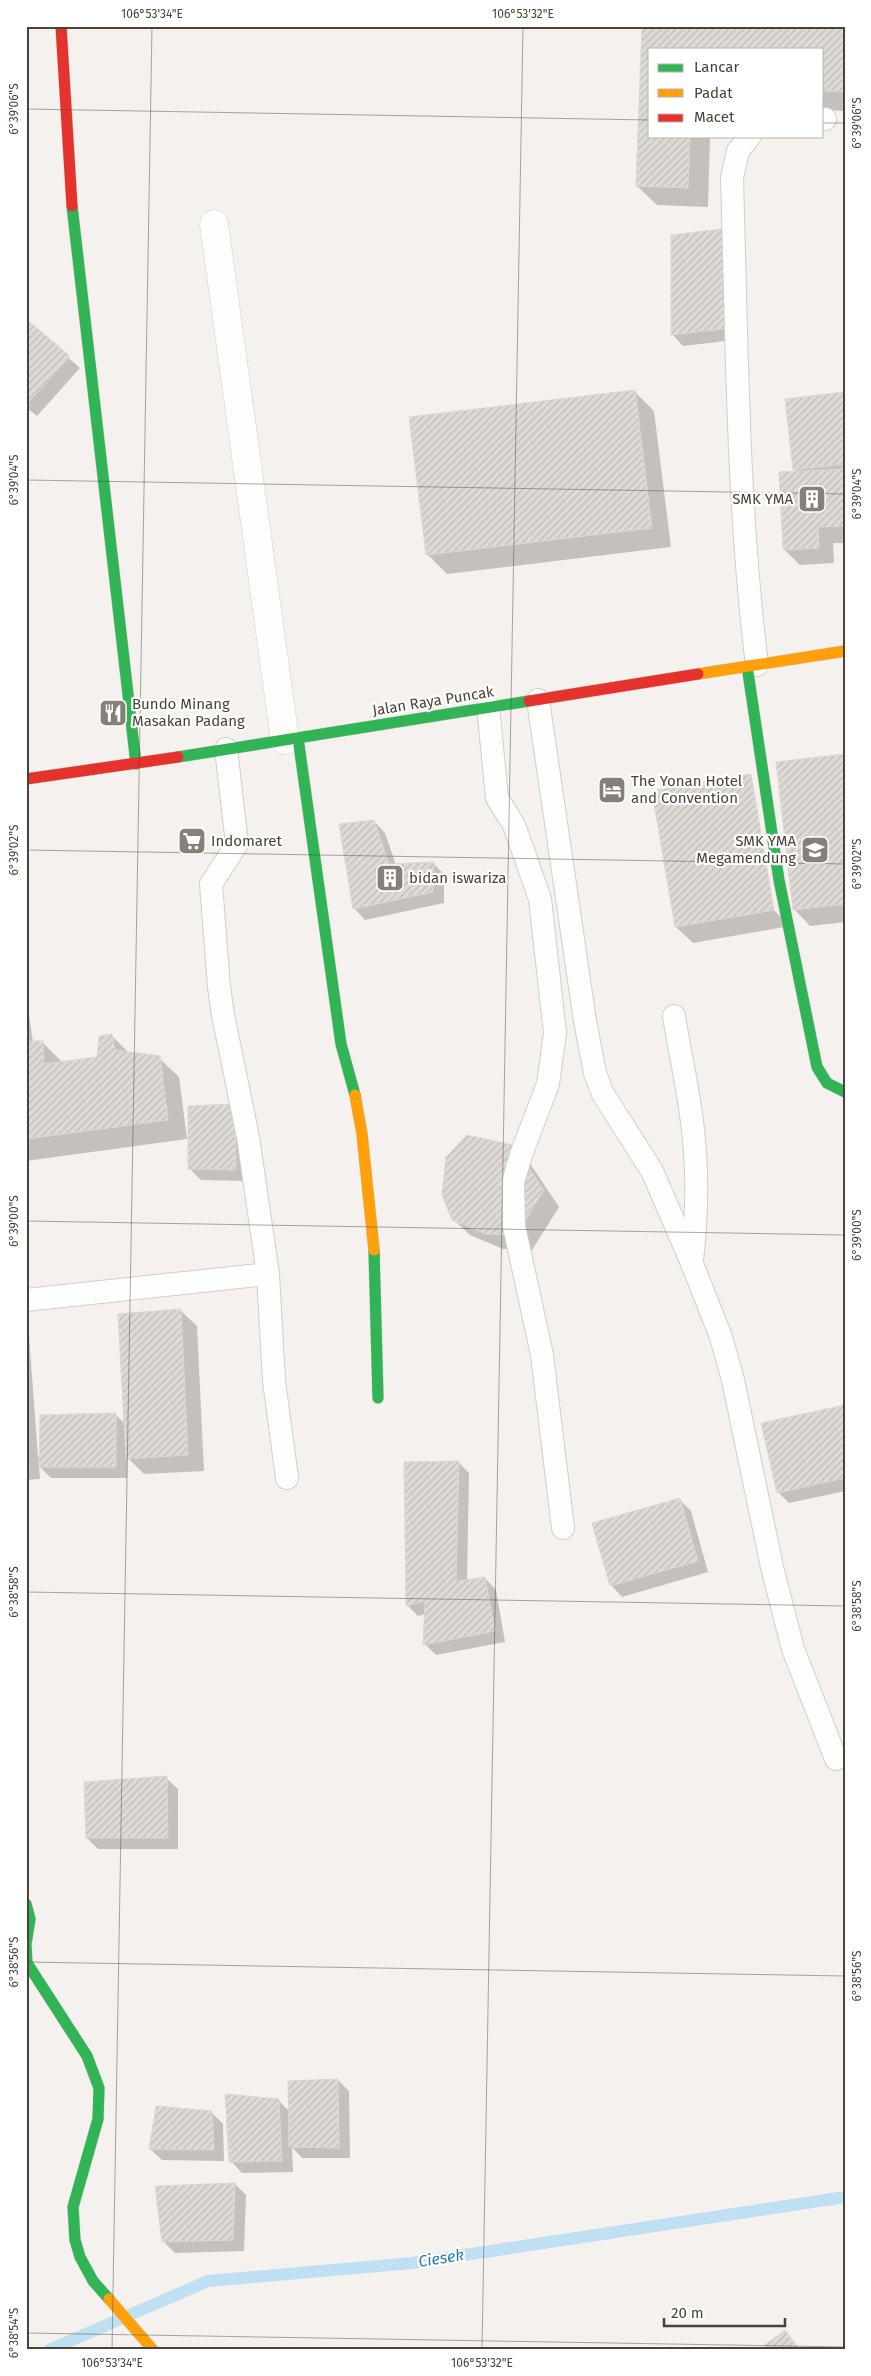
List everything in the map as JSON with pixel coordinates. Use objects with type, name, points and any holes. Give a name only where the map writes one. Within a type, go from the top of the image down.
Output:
[{"type":"main road","points":[[61,26],[70,189],[136,764]]},
{"type":"main road","name":"Jalan Raya Puncak","points":[[26,779],[136,764],[845,651]]},
{"type":"main road","points":[[752,665],[779,880],[817,1066],[821,1078],[827,1085],[845,1092]]},
{"type":"main road","points":[[292,739],[341,1044],[358,1108],[362,1134],[375,1258],[378,1398]]},
{"type":"main road","points":[[26,1904],[30,1919],[26,1944],[28,1963],[86,2056],[99,2088],[98,2120],[73,2207],[75,2240],[80,2257],[93,2281],[153,2350]]},
{"type":"street","points":[[214,224],[292,739]]},
{"type":"lane","points":[[748,138],[738,151],[732,178],[743,500],[752,665]]},
{"type":"lane","points":[[538,700],[585,1021],[595,1073],[603,1094],[652,1171],[692,1261],[724,1346],[772,1567],[794,1648],[836,1759]]},
{"type":"lane","points":[[488,707],[497,798],[514,825],[540,899],[555,1033],[548,1084],[522,1152],[513,1182],[513,1208],[514,1226],[542,1355],[563,1528]]},
{"type":"lane","points":[[226,749],[237,844],[211,884],[223,1016],[248,1137],[268,1274],[274,1381],[287,1478]]},
{"type":"lane","points":[[674,1016],[693,1129],[697,1186],[692,1261]]},
{"type":"lane","points":[[26,1300],[268,1274]]},
{"type":"building","points":[[642,26],[845,26],[845,92],[824,91],[824,48],[648,48],[648,138],[690,138],[688,188],[636,186]]},
{"type":"building","points":[[731,228],[732,328],[671,335],[671,235]]},
{"type":"building","points":[[26,319],[70,356],[26,405]]},
{"type":"building","points":[[635,390],[652,528],[426,555],[409,417]]},
{"type":"building","points":[[845,392],[845,464],[793,470],[785,399]]},
{"type":"building","name":"SMK YMA","points":[[845,469],[845,526],[818,527],[819,548],[783,550],[779,472]]},
{"type":"building","name":"SMK YMA Megamendung","points":[[845,754],[845,904],[793,910],[776,762]]},
{"type":"building","points":[[751,774],[774,910],[675,927],[652,791]]},
{"type":"building","name":"bidan iswariza","points":[[374,820],[389,864],[434,862],[433,892],[353,909],[339,824]]},
{"type":"building","points":[[112,1034],[115,1050],[160,1056],[168,1120],[26,1139],[26,1041],[43,1041],[44,1064],[97,1057],[99,1036]]},
{"type":"building","points":[[235,1104],[236,1170],[188,1169],[188,1106]]},
{"type":"building","points":[[467,1135],[513,1145],[544,1190],[516,1235],[486,1234],[452,1220],[442,1195],[446,1157]]},
{"type":"building","points":[[181,1309],[188,1455],[126,1459],[118,1314]]},
{"type":"building","points":[[845,1405],[845,1478],[777,1493],[761,1423]]},
{"type":"building","points":[[116,1413],[116,1467],[39,1467],[40,1415]]},
{"type":"building","points":[[26,1425],[29,1468],[26,1468]]},
{"type":"building","points":[[459,1461],[456,1581],[485,1577],[495,1631],[423,1645],[425,1601],[406,1606],[404,1462]]},
{"type":"building","points":[[680,1498],[698,1561],[610,1586],[592,1523]]},
{"type":"building","points":[[167,1776],[168,1838],[86,1838],[84,1782]]},
{"type":"building","points":[[338,2079],[339,2148],[289,2147],[288,2081]]},
{"type":"building","points":[[225,2094],[279,2099],[282,2161],[229,2162]]},
{"type":"building","points":[[156,2106],[212,2111],[214,2150],[149,2149]]},
{"type":"building","points":[[235,2183],[233,2240],[162,2242],[155,2186]]},
{"type":"building","points":[[785,2330],[800,2350],[769,2350],[765,2345]]},
{"type":"waterway","name":"Ciesek","points":[[49,2350],[208,2281],[412,2263],[845,2197]]},
{"type":"traffic: fast","points":[[72,206],[136,764]]},
{"type":"traffic: fast","points":[[747,666],[779,880],[817,1067],[827,1083],[845,1092]]},
{"type":"traffic: fast","points":[[178,757],[529,701]]},
{"type":"traffic: fast","points":[[298,738],[341,1044],[355,1095]]},
{"type":"traffic: fast","points":[[374,1250],[378,1398]]},
{"type":"traffic: fast","points":[[26,1904],[30,1919],[26,1944],[27,1963],[87,2056],[99,2088],[98,2119],[73,2207],[75,2240],[80,2257],[93,2281],[109,2299]]},
{"type":"traffic: slow","points":[[698,674],[845,651]]},
{"type":"traffic: slow","points":[[355,1095],[362,1134],[374,1250]]},
{"type":"traffic: slow","points":[[109,2299],[153,2350]]},
{"type":"traffic: jam","points":[[61,26],[72,206]]},
{"type":"traffic: jam","points":[[529,701],[698,674]]},
{"type":"traffic: jam","points":[[26,779],[178,757]]},
{"type":"place","name":"SMK YMA","points":[[812,499]]},
{"type":"place","name":"Bundo Minang Masakan Padang","points":[[113,713]]},
{"type":"place","name":"The Yonan Hotel and Convention","points":[[612,790]]},
{"type":"place","name":"Indomaret","points":[[192,841]]},
{"type":"place","name":"SMK YMA Megamendung","points":[[815,850]]},
{"type":"place","name":"bidan iswariza","points":[[390,878]]}]
